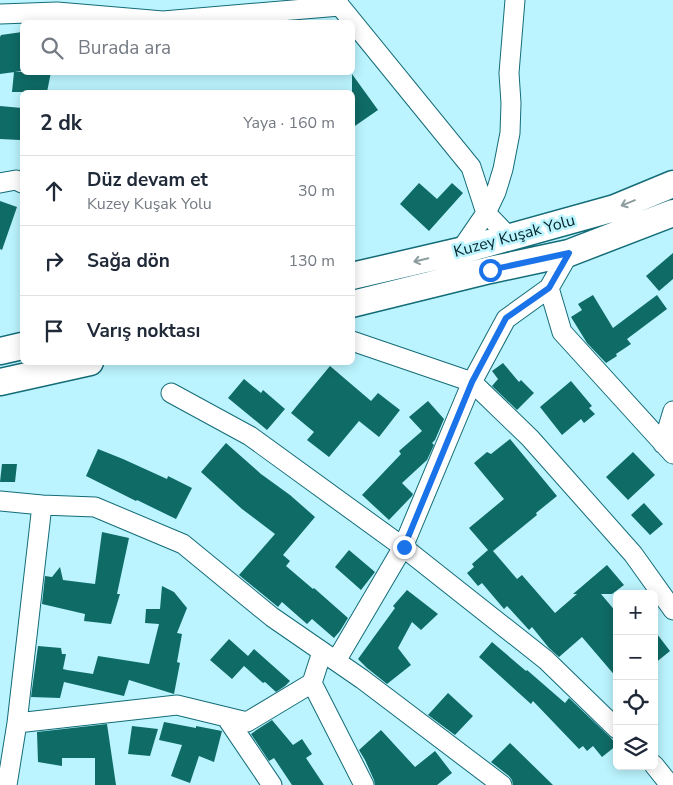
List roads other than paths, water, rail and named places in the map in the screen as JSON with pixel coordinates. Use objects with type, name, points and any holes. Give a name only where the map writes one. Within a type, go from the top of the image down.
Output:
[{"type":"main road","name":"Kuzey Kuşak Yolu","points":[[355,275],[460,250],[615,208],[673,184]]},
{"type":"main road","name":"Kuzey Kuşak Yolu","points":[[355,303],[490,270],[569,253],[673,213]]},
{"type":"main road","points":[[0,351],[20,346]]},
{"type":"main road","points":[[0,382],[76,365]]},
{"type":"street","points":[[460,250],[486,213],[496,192],[503,169],[510,133],[512,103],[508,73],[515,0]]},
{"type":"street","points":[[173,20],[339,3],[353,20]]},
{"type":"street","points":[[0,14],[18,7],[151,20]]},
{"type":"street","points":[[355,23],[471,167],[486,213],[510,237]]},
{"type":"street","points":[[0,182],[16,180],[20,182]]},
{"type":"street","points":[[17,723],[177,705],[247,722],[312,683],[404,547],[472,382],[506,318],[549,288],[569,253]]},
{"type":"street","points":[[549,288],[562,332],[668,449]]},
{"type":"street","points":[[355,342],[472,382],[530,438],[626,547],[673,610]]},
{"type":"street","points":[[171,393],[250,436],[404,547],[546,660],[614,725]]},
{"type":"street","points":[[668,449],[673,411]]},
{"type":"street","points":[[0,501],[95,507],[183,544],[272,617],[362,679],[502,785]]},
{"type":"street","points":[[7,785],[17,723],[42,505]]},
{"type":"street","points":[[312,683],[364,785]]},
{"type":"street","points":[[226,717],[272,785]]},
{"type":"street","points":[[658,770],[670,785]]}]
